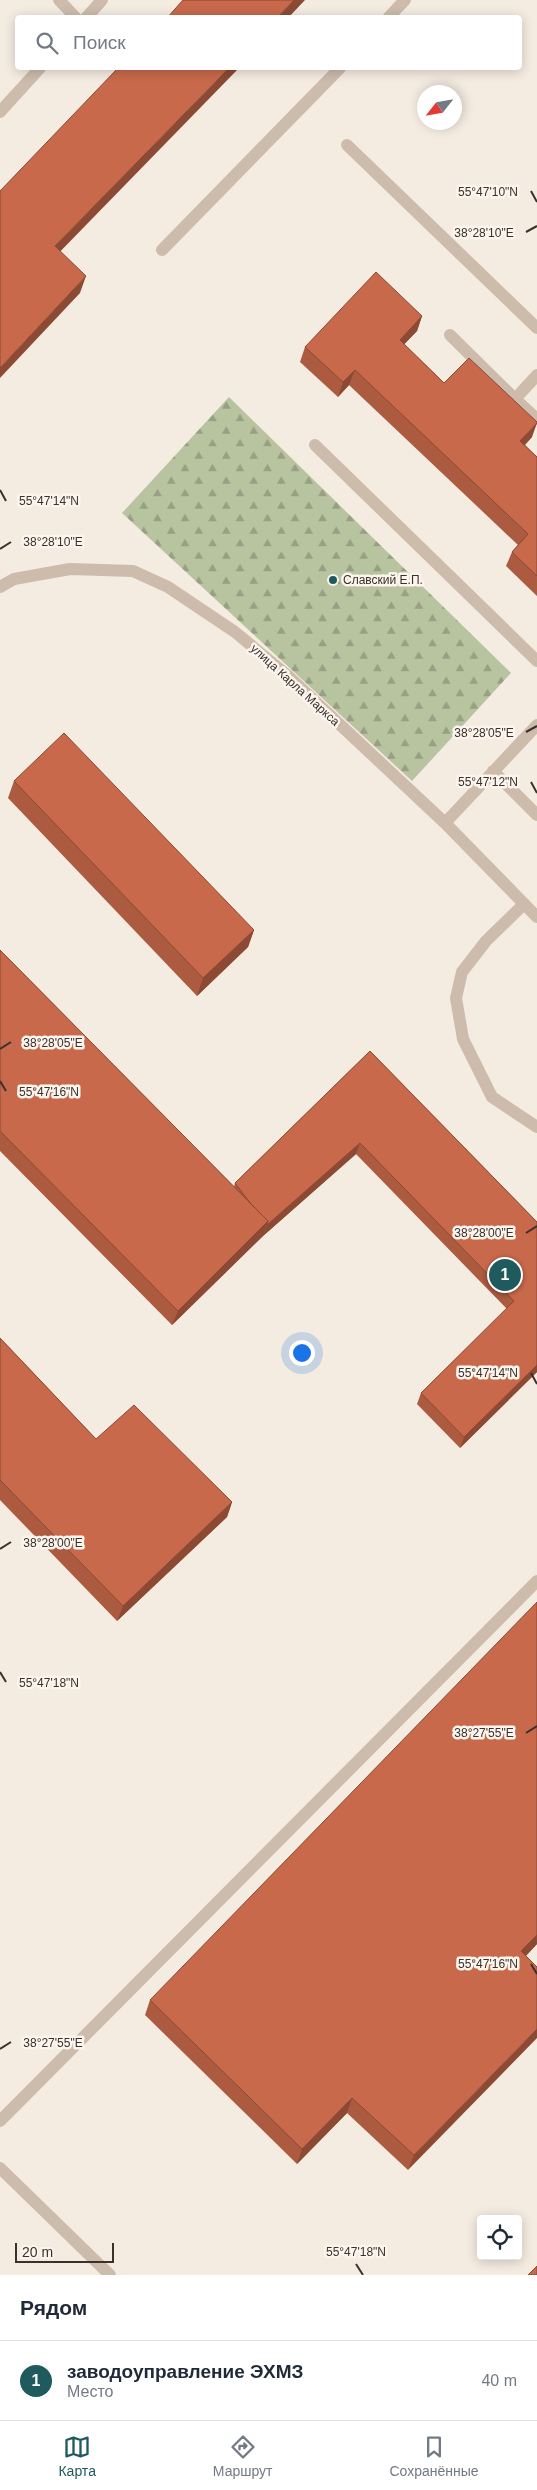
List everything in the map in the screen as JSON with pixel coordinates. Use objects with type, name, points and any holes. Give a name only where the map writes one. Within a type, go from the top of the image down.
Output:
[{"type":"street","points":[[59,0],[73,15]]},
{"type":"street","points":[[89,15],[102,0]]},
{"type":"street","points":[[391,15],[406,0]]},
{"type":"street","points":[[0,112],[38,70]]},
{"type":"street","points":[[162,250],[338,70]]},
{"type":"street","points":[[347,145],[537,328]]},
{"type":"street","points":[[450,335],[537,419]]},
{"type":"street","points":[[516,399],[537,375]]},
{"type":"street","points":[[315,444],[537,661]]},
{"type":"street","name":"улица Карла Маркса","points":[[0,587],[14,579],[70,569],[133,571],[168,587],[236,632],[294,682],[444,823],[537,917]]},
{"type":"street","points":[[444,823],[537,725]]},
{"type":"street","points":[[493,771],[537,815]]},
{"type":"street","points":[[524,904],[486,942],[462,972],[456,998],[463,1039],[492,1097],[537,1127]]},
{"type":"street","points":[[0,2121],[537,1581]]},
{"type":"street","points":[[0,2168],[110,2275]]},
{"type":"green space","points":[[229,397],[511,673],[412,781],[122,513]]},
{"type":"building","points":[[183,0],[294,0],[280,15],[170,15]]},
{"type":"building","points":[[116,70],[227,70],[55,246],[86,276],[0,368],[0,191]]},
{"type":"building","points":[[376,272],[422,316],[400,340],[444,383],[469,358],[537,422],[520,441],[537,457],[537,576],[512,552],[528,534],[355,370],[343,382],[305,347]]},
{"type":"building","points":[[64,733],[254,930],[203,978],[14,781]]},
{"type":"building","points":[[0,950],[268,1221],[178,1311],[0,1131]]},
{"type":"building","points":[[370,1051],[537,1222],[537,1365],[464,1437],[421,1393],[514,1301],[360,1143],[267,1225],[268,1221],[251,1204],[235,1183]]},
{"type":"building","points":[[0,1338],[96,1439],[134,1405],[232,1502],[123,1606],[0,1480]]},
{"type":"building","points":[[537,1602],[537,1935],[521,1951],[537,1967],[537,2029],[414,2155],[352,2098],[302,2149],[150,2000]]},
{"type":"building","points":[[537,2266],[537,2275],[528,2275]]},
{"type":"place","name":"Славский Е.П.","points":[[333,580]]},
{"type":"place","name":"заводоуправление ЭХМЗ","points":[[505,1275]]}]
